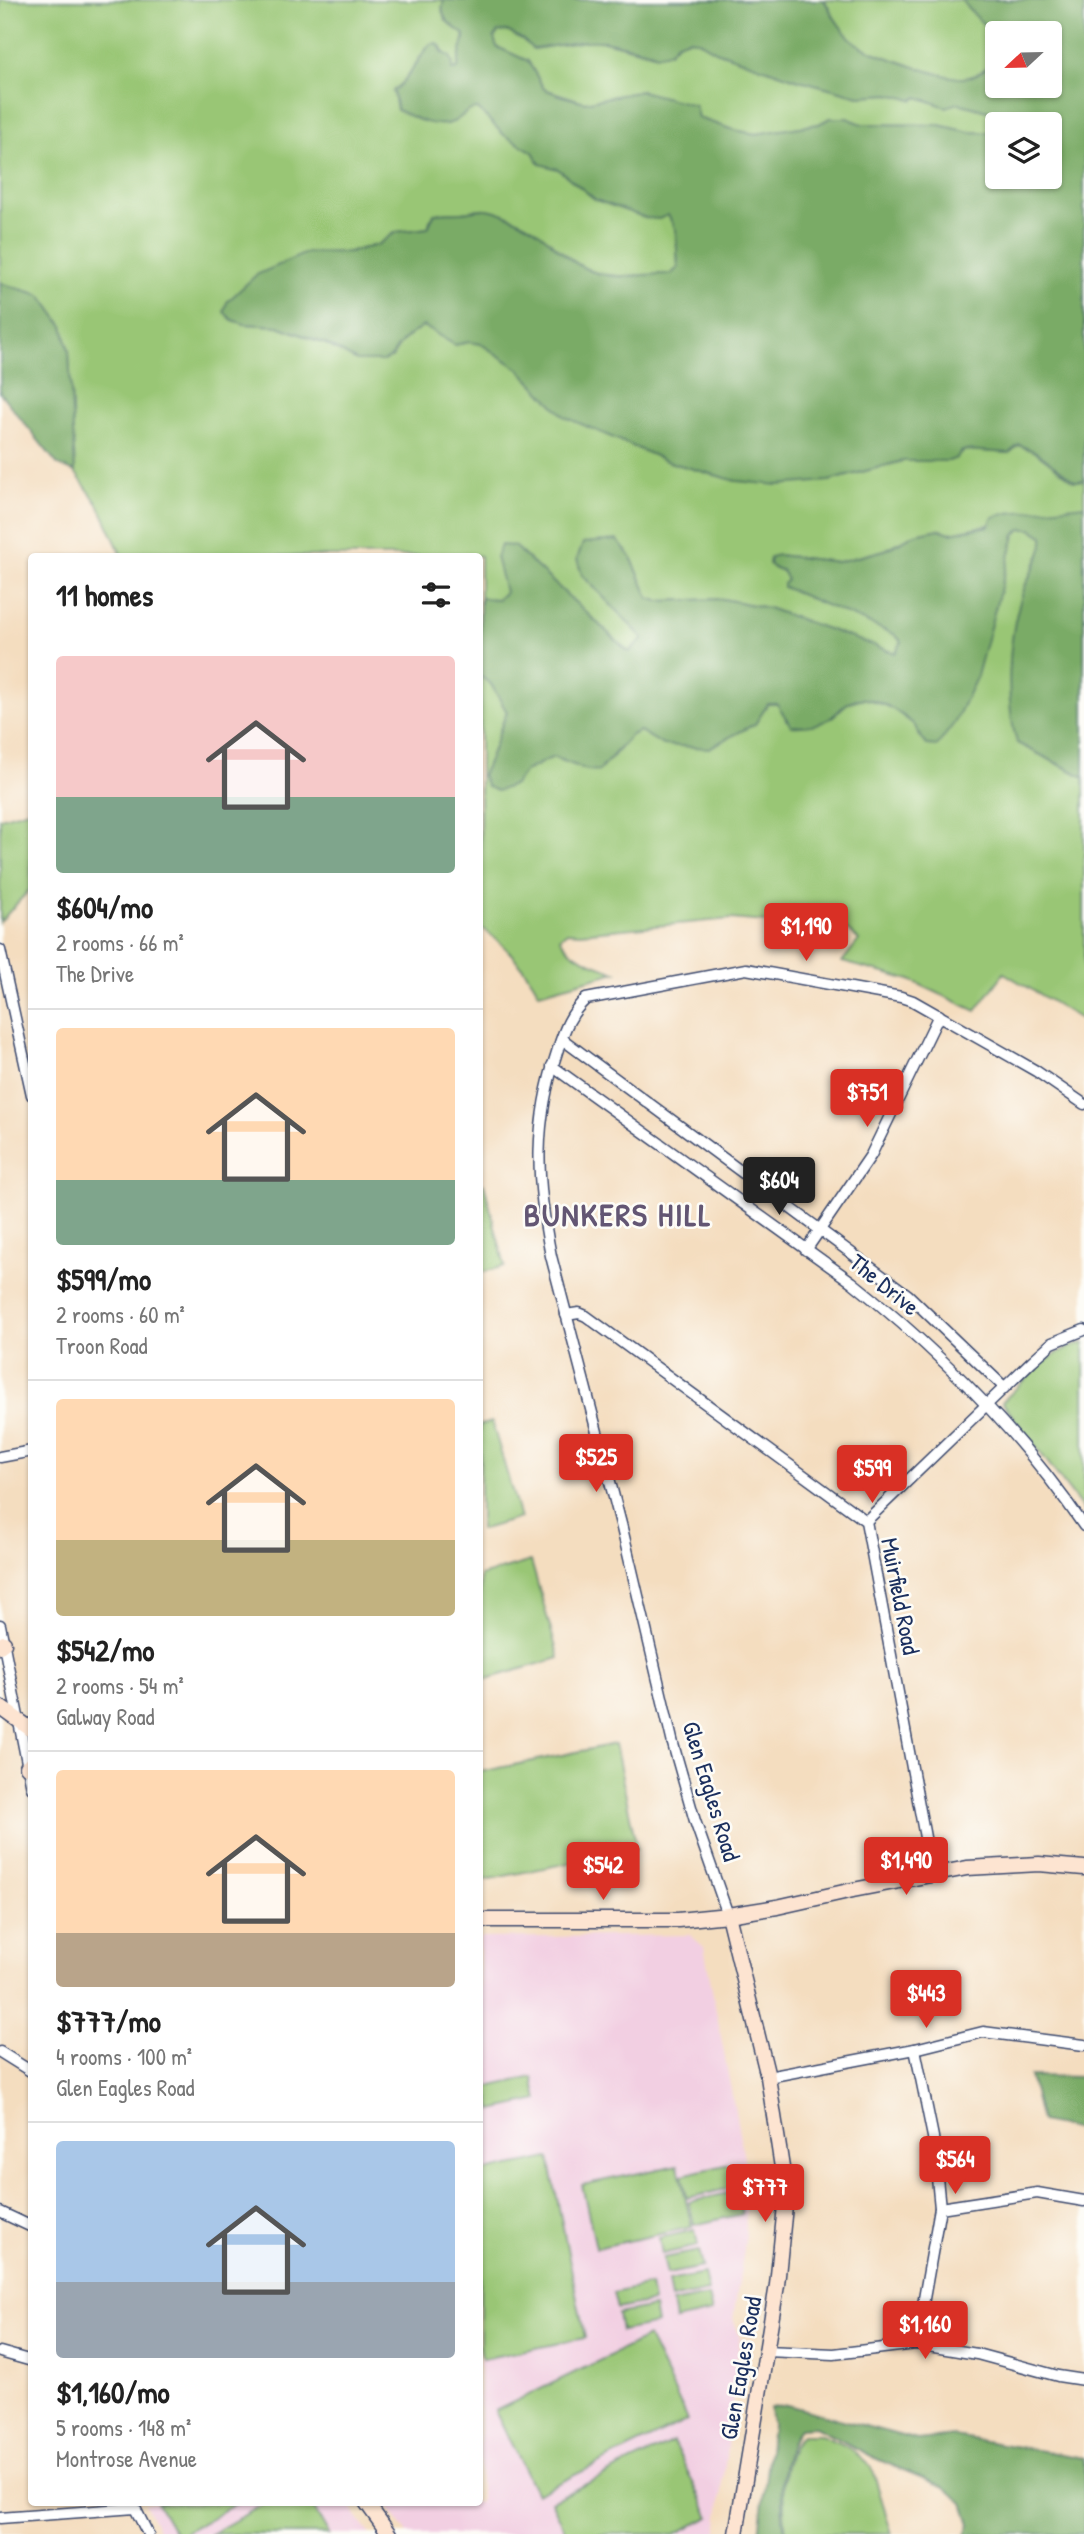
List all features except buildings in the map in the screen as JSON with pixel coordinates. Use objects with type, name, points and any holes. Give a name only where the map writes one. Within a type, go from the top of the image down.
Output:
[{"type":"street","points":[[0,950],[28,1077]]},
{"type":"street","name":"Glen Eagles Road","points":[[736,2534],[777,2285],[785,2206],[783,2174],[768,2077],[728,1915],[695,1821],[673,1744],[543,1214],[538,1165],[540,1120],[552,1066],[572,1015],[586,999],[746,969],[901,996],[1036,1071],[1084,1104]]},
{"type":"street","points":[[806,1250],[871,1155],[939,1015]]},
{"type":"street","name":"The Drive","points":[[562,1039],[908,1295],[1004,1387]]},
{"type":"street","name":"The Drive","points":[[552,1066],[892,1313],[986,1405],[1052,1483],[1084,1526]]},
{"type":"street","name":"Muirfield Road","points":[[566,1315],[579,1313],[586,1316],[866,1521],[932,1875]]},
{"type":"street","points":[[866,1521],[1052,1343],[1084,1330]]},
{"type":"street","points":[[0,1457],[28,1452]]},
{"type":"street","points":[[0,1625],[2,1644],[26,1726],[28,1753]]},
{"type":"street","points":[[0,1707],[26,1726]]},
{"type":"street","points":[[483,1920],[678,1920],[728,1915],[967,1868],[1039,1864],[1084,1868]]},
{"type":"street","points":[[768,2077],[915,2049],[983,2032],[1084,2045]]},
{"type":"street","points":[[915,2049],[933,2137],[940,2208],[916,2344]]},
{"type":"street","points":[[0,2052],[28,2070]]},
{"type":"street","points":[[940,2208],[1037,2193],[1084,2202]]},
{"type":"street","points":[[0,2212],[28,2225]]},
{"type":"street","points":[[766,2351],[834,2354],[916,2344],[978,2354],[1058,2376],[1084,2379]]},
{"type":"street","points":[[0,2352],[28,2360]]},
{"type":"street","points":[[0,2518],[123,2506]]},
{"type":"street","points":[[134,2506],[148,2534]]},
{"type":"street","points":[[369,2506],[389,2534]]},
{"type":"shaded area","points":[[690,1935],[704,1947],[745,2164],[746,2236],[733,2319],[740,2337],[717,2534],[408,2534],[387,2506],[483,2506],[483,1938]]},
{"type":"shaded area","points":[[146,2506],[349,2506],[370,2534],[160,2534]]},
{"type":"green space","points":[[0,0],[444,0],[444,17],[450,25],[465,35],[458,69],[452,71],[441,46],[427,47],[405,80],[393,91],[453,122],[468,109],[478,109],[504,135],[533,152],[540,164],[558,169],[596,200],[668,215],[676,230],[678,268],[671,274],[615,276],[597,273],[571,259],[543,235],[504,214],[483,209],[443,213],[430,220],[428,228],[396,232],[377,245],[349,252],[306,253],[244,324],[278,326],[326,344],[357,361],[392,358],[405,339],[423,326],[455,345],[469,342],[481,344],[519,369],[565,417],[669,462],[736,481],[829,481],[903,461],[949,461],[966,450],[1009,453],[1019,445],[1036,452],[1074,481],[1084,480],[1084,505],[950,533],[939,529],[916,534],[885,550],[838,562],[778,555],[773,568],[785,575],[787,580],[784,587],[894,634],[902,642],[895,654],[768,608],[723,599],[658,601],[649,598],[631,557],[577,559],[582,575],[643,638],[629,653],[514,546],[505,592],[498,599],[483,598],[483,553],[121,553],[98,504],[75,472],[69,351],[63,326],[41,295],[0,281]]},
{"type":"green space","points":[[444,0],[824,0],[834,17],[856,43],[891,59],[963,78],[985,69],[985,98],[1062,98],[1062,21],[985,21],[985,27],[962,0],[1084,0],[1084,480],[1075,481],[1036,452],[1019,445],[1009,453],[966,450],[949,461],[902,461],[829,481],[778,485],[736,481],[669,462],[565,417],[519,369],[481,344],[469,342],[455,345],[423,326],[405,339],[392,357],[383,361],[357,361],[326,344],[278,326],[244,324],[232,320],[224,312],[227,302],[256,275],[306,253],[349,252],[377,245],[396,232],[428,228],[434,214],[440,213],[484,209],[505,214],[536,230],[571,260],[597,273],[625,276],[671,274],[678,268],[676,230],[668,215],[659,219],[646,218],[596,200],[558,169],[540,164],[533,152],[504,135],[478,109],[446,124],[424,122],[397,110],[393,91],[405,80],[430,44],[438,43],[443,53],[450,56],[452,70],[458,69],[465,35],[447,21],[443,12]],"holes":[[[507,31],[533,49],[585,41],[604,41],[657,55],[669,52],[677,43],[688,39],[697,40],[716,51],[796,79],[859,96],[890,94],[913,100],[918,97],[946,107],[958,103],[991,112],[1062,112],[1062,189],[985,189],[985,133],[939,125],[862,124],[847,118],[830,118],[819,124],[756,134],[698,118],[695,105],[641,91],[585,102],[562,96],[544,89],[528,61],[497,47],[494,38],[498,32]]]},
{"type":"green space","points":[[824,0],[962,0],[985,27],[985,69],[963,78],[908,65],[856,43],[834,17]]},
{"type":"green space","points":[[507,31],[533,49],[604,41],[657,55],[669,52],[677,43],[688,39],[697,40],[716,51],[796,79],[859,96],[890,94],[913,100],[918,97],[946,107],[958,103],[991,112],[985,112],[985,133],[939,125],[862,124],[847,118],[830,118],[819,124],[756,134],[698,118],[694,109],[641,91],[585,102],[544,89],[528,61],[497,47],[494,39],[498,32]]},
{"type":"green space","points":[[0,281],[41,295],[63,326],[69,351],[75,472],[58,465],[0,393]]},
{"type":"green space","points":[[1084,505],[1084,777],[1017,743],[1010,706],[1012,644],[1019,604],[1043,543],[1043,536],[1031,529],[1021,529],[1015,535],[977,676],[955,722],[937,746],[927,745],[912,723],[873,700],[857,699],[849,702],[828,720],[801,726],[791,726],[777,704],[768,704],[755,724],[709,748],[663,745],[640,731],[631,735],[599,771],[587,770],[553,757],[525,771],[514,785],[497,791],[487,787],[483,773],[507,712],[491,684],[483,678],[483,598],[498,599],[505,592],[496,557],[501,545],[514,546],[629,652],[643,638],[582,575],[577,559],[583,543],[617,540],[631,557],[649,598],[658,601],[723,599],[768,608],[895,653],[902,642],[894,634],[783,587],[787,580],[782,570],[769,564],[770,557],[778,555],[838,562],[885,550],[915,534],[939,529],[950,533],[989,526],[993,517]]},
{"type":"green space","points":[[1020,529],[1031,529],[1043,536],[1044,546],[1024,588],[1017,743],[1084,777],[1084,1021],[1004,973],[976,1011],[910,980],[842,962],[859,940],[846,929],[731,919],[567,932],[560,938],[571,951],[585,960],[616,972],[539,993],[514,957],[483,929],[483,775],[514,785],[525,771],[553,757],[587,770],[610,760],[631,735],[640,731],[663,745],[755,724],[767,704],[777,704],[784,711],[786,720],[829,719],[849,702],[864,698],[890,707],[915,725],[919,736],[995,605],[1015,535]]},
{"type":"green space","points":[[483,678],[491,684],[507,712],[483,773]]},
{"type":"green space","points":[[28,810],[28,891],[0,922],[0,818]]},
{"type":"green space","points":[[483,1184],[505,1266],[483,1272]]},
{"type":"green space","points":[[1084,1343],[1084,1510],[1002,1402],[1050,1358]]},
{"type":"green space","points":[[492,1422],[520,1518],[483,1529],[483,1424]]},
{"type":"green space","points":[[531,1561],[559,1658],[483,1680],[483,1575]]},
{"type":"green space","points":[[615,1744],[637,1849],[483,1880],[483,1771]]},
{"type":"green space","points":[[1030,2076],[1084,2077],[1084,2131],[1041,2122]]},
{"type":"green space","points":[[533,2077],[538,2100],[492,2110],[487,2087]]},
{"type":"green space","points":[[549,2158],[585,2338],[483,2359],[483,2171]]},
{"type":"green space","points":[[730,2164],[735,2187],[687,2198],[682,2175]]},
{"type":"green space","points":[[678,2165],[692,2227],[596,2248],[582,2185]]},
{"type":"green space","points":[[737,2191],[742,2214],[694,2225],[689,2202]]},
{"type":"green space","points":[[695,2230],[698,2246],[662,2254],[659,2238]]},
{"type":"green space","points":[[699,2251],[703,2267],[667,2274],[663,2258]]},
{"type":"green space","points":[[704,2274],[708,2291],[671,2299],[668,2281]]},
{"type":"green space","points":[[650,2285],[653,2302],[617,2309],[613,2293]]},
{"type":"green space","points":[[708,2296],[712,2312],[675,2320],[672,2303]]},
{"type":"green space","points":[[654,2307],[657,2324],[621,2331],[618,2314]]},
{"type":"green space","points":[[648,2337],[688,2420],[536,2494],[495,2411]]},
{"type":"green space","points":[[787,2405],[917,2440],[954,2436],[1084,2459],[1084,2534],[966,2534],[970,2524],[963,2503],[945,2487],[879,2460],[815,2427],[799,2428],[787,2454],[782,2480],[785,2534],[759,2534],[772,2425],[770,2408]]},
{"type":"green space","points":[[801,2435],[821,2435],[850,2448],[872,2467],[892,2534],[786,2534],[783,2496],[785,2469]]},
{"type":"green space","points":[[673,2442],[710,2517],[675,2534],[567,2534],[551,2501]]},
{"type":"green space","points":[[159,2506],[232,2506],[182,2534],[175,2534]]},
{"type":"green space","points":[[261,2506],[313,2506],[329,2534],[211,2534]]},
{"type":"district","name":"BUNKERS HILL","points":[[618,1214]]}]
